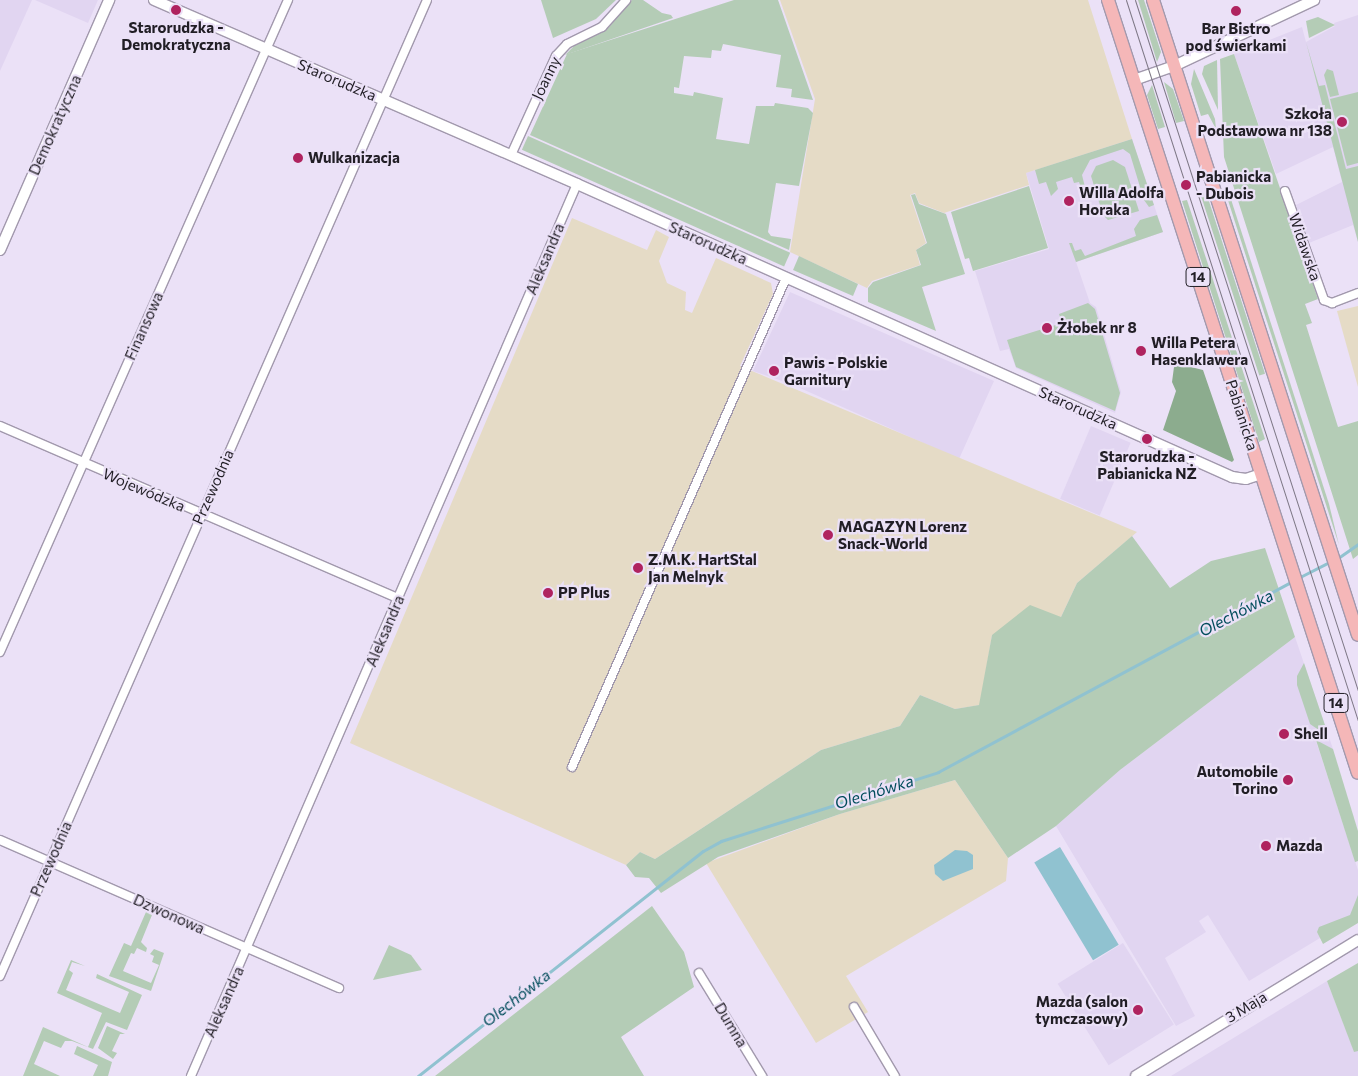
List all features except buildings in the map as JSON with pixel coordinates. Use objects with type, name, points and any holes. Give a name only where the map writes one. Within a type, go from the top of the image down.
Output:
[{"type":"main road","name":"Pabianicka","points":[[1108,0],[1358,773]]},
{"type":"main road","points":[[1153,0],[1358,635]]},
{"type":"street","name":"Demokratyczna","points":[[0,250],[109,0]]},
{"type":"street","name":"Starorudzka","points":[[154,0],[577,184],[1232,477],[1246,479],[1262,474]]},
{"type":"street","name":"Finansowa","points":[[0,652],[288,0]]},
{"type":"street","name":"Przewodnia","points":[[0,976],[427,0]]},
{"type":"street","name":"Joanny","points":[[511,156],[556,56],[566,44],[602,26],[626,0]]},
{"type":"street","points":[[1134,80],[1174,66],[1314,0]]},
{"type":"street","name":"Aleksandra","points":[[191,1076],[577,184]]},
{"type":"street","name":"Widawska","points":[[1285,191],[1327,302],[1358,293]]},
{"type":"street","points":[[572,767],[786,278]]},
{"type":"street","name":"Wojewódzka","points":[[0,426],[83,464],[399,599]]},
{"type":"street","name":"Dzwonowa","points":[[0,840],[338,988]]},
{"type":"street","name":"3 Maja","points":[[1136,1076],[1358,940]]},
{"type":"street","name":"Dumna","points":[[700,973],[762,1076]]},
{"type":"street","points":[[854,1007],[895,1076]]},
{"type":"shaded area","points":[[0,0],[32,0],[0,71]]},
{"type":"shaded area","points":[[35,0],[98,0],[88,23]]},
{"type":"shaded area","points":[[780,0],[1088,0],[1132,139],[1026,173],[1029,185],[944,213],[919,203],[915,193],[910,195],[926,243],[916,250],[920,265],[872,281],[867,288],[790,252],[815,99]]},
{"type":"shaded area","points":[[1358,15],[1358,242],[1353,225],[1309,243],[1296,205],[1342,182],[1333,147],[1276,174],[1234,54],[1302,27],[1306,42],[1335,26],[1334,23]]},
{"type":"shaded area","points":[[1132,139],[1163,232],[1076,262],[1090,303],[1096,307],[1121,392],[1115,413],[1016,368],[1009,349],[1000,351],[975,271],[1049,249],[1026,173]]},
{"type":"shaded area","points":[[572,218],[647,250],[656,230],[669,237],[659,261],[667,283],[686,292],[685,310],[692,313],[716,258],[771,283],[773,294],[740,366],[1137,532],[1077,583],[1061,617],[992,635],[980,705],[955,709],[920,695],[900,726],[821,750],[655,859],[640,852],[626,865],[350,743]]},
{"type":"shaded area","points":[[790,292],[994,381],[959,459],[791,384],[753,371]]},
{"type":"shaded area","points":[[1358,306],[1358,387],[1337,311]]},
{"type":"shaded area","points":[[1091,426],[1131,443],[1100,516],[1060,499]]},
{"type":"shaded area","points":[[1295,637],[1333,749],[1316,741],[1358,870],[1358,915],[1249,981],[1208,915],[1199,921],[1206,932],[1165,958],[1195,1016],[1176,1026],[1056,826],[1120,770]]},
{"type":"shaded area","points":[[955,780],[1008,858],[1006,881],[846,976],[868,1012],[816,1043],[706,863],[840,814]]},
{"type":"shaded area","points":[[1123,943],[1174,1024],[1109,1065],[1058,984]]},
{"type":"shaded area","points":[[1327,981],[1354,1051],[1358,1051],[1358,1076],[1171,1076]]},
{"type":"green space","points":[[541,0],[616,0],[596,19],[553,38]]},
{"type":"green space","points":[[632,0],[643,0],[662,13],[671,15],[673,18],[565,55],[575,45],[609,27]]},
{"type":"green space","points":[[734,0],[778,0],[813,100],[791,97],[792,89],[776,87],[781,55],[723,44],[721,51],[712,50],[711,58],[684,56],[679,88],[674,87],[674,93],[693,96],[694,92],[723,98],[716,139],[749,144],[756,106],[774,106],[775,103],[808,108],[813,113],[799,186],[776,183],[768,232],[771,236],[791,239],[789,250],[530,135],[567,54]]},
{"type":"green space","points":[[1138,0],[1144,0],[1161,52],[1157,62]]},
{"type":"green space","points":[[1318,17],[1335,25],[1309,38],[1306,21]]},
{"type":"green space","points":[[1306,42],[1319,86],[1325,85],[1346,169],[1358,166],[1358,242]]},
{"type":"green space","points":[[1234,54],[1318,299],[1305,304],[1312,323],[1306,325],[1338,427],[1358,421],[1358,555],[1353,559],[1224,157],[1220,59]]},
{"type":"green space","points":[[1217,60],[1218,110],[1202,74],[1204,66]]},
{"type":"green space","points":[[1194,69],[1215,119],[1216,129],[1208,114],[1201,116],[1191,84]]},
{"type":"green space","points":[[1327,69],[1333,71],[1339,95],[1330,97],[1324,75]]},
{"type":"green space","points":[[1164,82],[1173,89],[1184,121],[1176,123]]},
{"type":"green space","points":[[1152,85],[1165,127],[1158,129],[1147,95]]},
{"type":"green space","points":[[1358,92],[1358,163],[1347,166],[1330,99]]},
{"type":"green space","points":[[528,136],[790,253],[784,266],[522,150]]},
{"type":"green space","points":[[1132,139],[1154,205],[1149,207],[1144,200],[1130,154],[1123,149],[1090,160],[1082,175],[1087,195],[1084,196],[1079,182],[1074,183],[1072,177],[1056,182],[1058,189],[1051,196],[1046,182],[1039,184],[1035,170]]},
{"type":"green space","points":[[1113,160],[1125,167],[1139,211],[1108,220],[1103,215],[1091,176],[1096,166]]},
{"type":"green space","points":[[1029,186],[1048,248],[973,271],[969,258],[965,259],[951,212]]},
{"type":"green space","points":[[1228,190],[1329,504],[1339,545],[1225,191]]},
{"type":"green space","points":[[1206,192],[1265,374],[1259,376],[1200,194]]},
{"type":"green space","points":[[915,194],[919,204],[946,214],[965,274],[922,287],[936,331],[868,302],[868,288],[873,282],[921,265],[916,250],[927,243],[911,195]]},
{"type":"green space","points":[[1187,200],[1265,439],[1259,442],[1182,201]]},
{"type":"green space","points":[[1157,215],[1163,232],[1076,262],[1069,243],[1072,243],[1075,251],[1081,249],[1085,256],[1136,236],[1134,229],[1140,220]]},
{"type":"green space","points":[[799,256],[858,284],[853,296],[793,270]]},
{"type":"green space","points":[[1088,303],[1095,309],[1120,393],[1115,411],[1016,367],[1007,340],[1062,323],[1059,314]]},
{"type":"green space","points":[[1183,365],[1203,370],[1234,460],[1232,462],[1163,430],[1176,391],[1172,382],[1174,367]]},
{"type":"green space","points":[[1132,536],[1170,588],[1211,561],[1265,548],[1295,637],[1120,770],[1056,826],[1008,858],[955,780],[840,814],[718,857],[661,893],[649,878],[635,877],[626,865],[640,852],[655,859],[821,750],[900,726],[920,695],[955,709],[979,705],[992,635],[1030,605],[1061,617],[1077,583]]},
{"type":"green space","points":[[1304,663],[1329,737],[1310,724],[1297,685],[1297,676]]},
{"type":"green space","points":[[1316,740],[1333,749],[1358,831],[1358,861],[1355,862]]},
{"type":"green space","points":[[1358,895],[1358,923],[1323,944],[1317,932],[1319,927],[1350,915]]},
{"type":"green space","points":[[652,906],[684,952],[694,987],[621,1037],[644,1076],[435,1076]]},
{"type":"green space","points":[[146,912],[152,915],[141,942],[147,948],[146,952],[137,948],[134,954],[131,953],[123,971],[151,983],[159,965],[152,962],[154,956],[150,954],[154,949],[164,953],[151,991],[109,976],[124,943],[131,946]]},
{"type":"green space","points":[[389,945],[411,955],[422,970],[373,980]]},
{"type":"green space","points":[[71,960],[85,966],[72,962],[69,970],[73,973],[66,990],[120,1013],[129,992],[96,978],[97,974],[142,995],[127,1030],[106,1022],[93,1049],[72,1041],[65,1041],[61,1048],[44,1041],[34,1064],[60,1076],[23,1076],[43,1027],[88,1047],[102,1013],[57,993]]},
{"type":"green space","points":[[1358,963],[1358,1051],[1354,1052],[1327,981]]},
{"type":"green space","points":[[107,1026],[125,1034],[120,1034],[112,1051],[117,1053],[113,1059],[98,1048]]},
{"type":"green space","points":[[77,1046],[112,1062],[108,1076],[93,1076],[98,1065],[74,1054]]},
{"type":"water","points":[[1060,847],[1119,945],[1093,960],[1034,862]]},
{"type":"water","points":[[955,850],[967,851],[973,855],[973,869],[943,881],[935,874],[934,865]]},
{"type":"waterway","name":"Olechówka","points":[[1338,558],[1358,544]]},
{"type":"waterway","name":"Olechówka","points":[[1298,578],[1330,562]]},
{"type":"waterway","name":"Olechówka","points":[[418,1076],[703,851],[721,841],[938,772],[1292,581]]},
{"type":"tram line","points":[[1126,0],[1358,721]]},
{"type":"tram line","points":[[1135,0],[1358,691]]},
{"type":"place","name":"Starorudzka - Demokratyczna","points":[[176,10]]},
{"type":"place","name":"Bar Bistro pod świerkami","points":[[1236,11]]},
{"type":"place","name":"Szkoła Podstawowa nr 138","points":[[1342,122]]},
{"type":"place","name":"Wulkanizacja","points":[[298,158]]},
{"type":"place","name":"Pabianicka - Dubois","points":[[1186,185]]},
{"type":"place","name":"Willa Adolfa Horaka","points":[[1069,201]]},
{"type":"place","name":"Żłobek nr 8","points":[[1047,328]]},
{"type":"place","name":"Willa Petera Hasenklawera","points":[[1141,351]]},
{"type":"place","name":"Pawis - Polskie Garnitury","points":[[774,371]]},
{"type":"place","name":"Starorudzka - Pabianicka NŻ","points":[[1147,439]]},
{"type":"place","name":"MAGAZYN Lorenz Snack-World","points":[[828,535]]},
{"type":"place","name":"Z.M.K. HartStal Jan Melnyk","points":[[638,568]]},
{"type":"place","name":"PP Plus","points":[[548,593]]},
{"type":"place","name":"Shell","points":[[1284,734]]},
{"type":"place","name":"Automobile Torino","points":[[1288,780]]},
{"type":"place","name":"Mazda","points":[[1266,846]]},
{"type":"place","name":"Mazda (salon tymczasowy)","points":[[1138,1010]]}]
